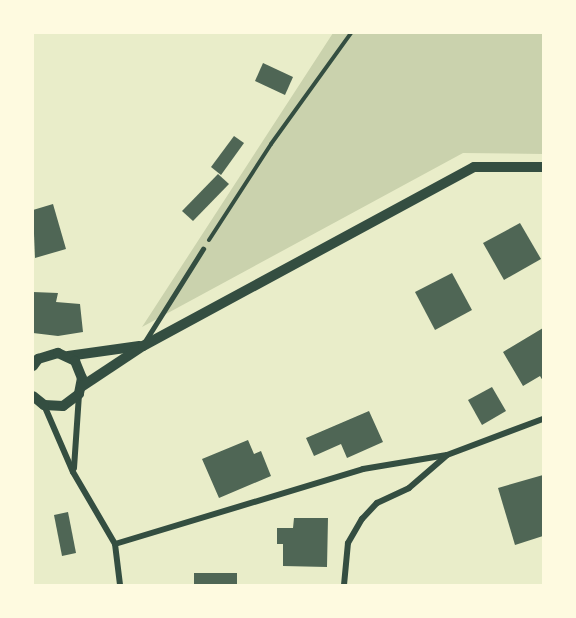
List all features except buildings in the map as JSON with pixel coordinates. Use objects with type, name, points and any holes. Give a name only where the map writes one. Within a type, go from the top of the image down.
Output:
[{"type":"street","points":[[44,405],[63,406],[80,390],[143,346],[474,167],[543,167]]},
{"type":"street","points":[[35,361],[58,353],[68,356],[143,346]]},
{"type":"street","points":[[68,356],[80,369],[73,472]]},
{"type":"street","points":[[33,396],[44,405],[73,472],[115,543],[120,585]]},
{"type":"street","points":[[115,543],[363,469],[447,455],[543,420]]},
{"type":"street","points":[[344,585],[348,543],[362,519],[377,503],[409,488],[447,455]]},
{"type":"lane","points":[[143,346],[203,249]]},
{"type":"path","points":[[203,249],[271,144],[351,33]]},
{"type":"green space","points":[[333,33],[543,33],[543,154],[463,153],[142,327]]}]
